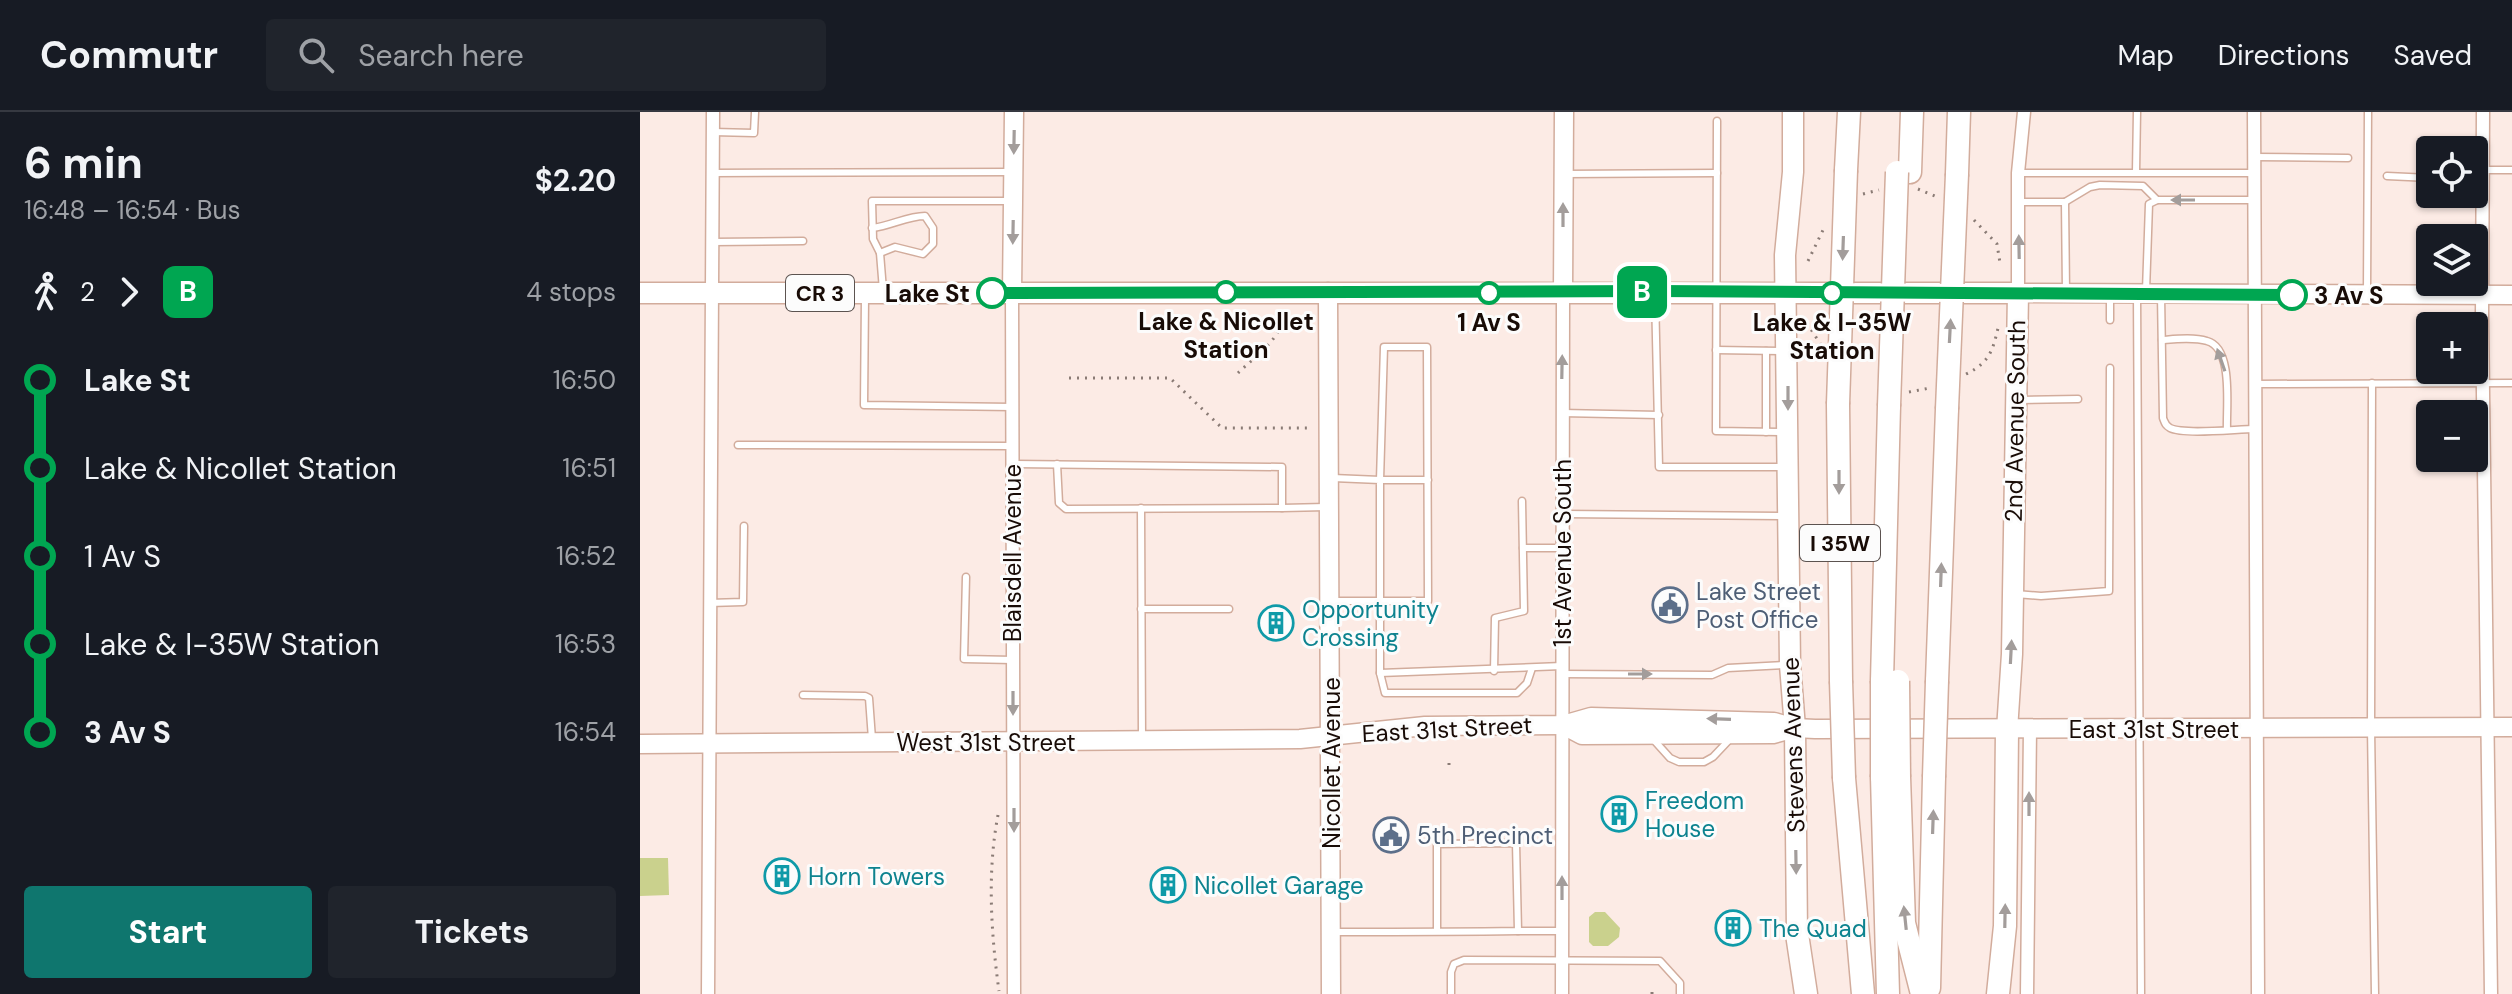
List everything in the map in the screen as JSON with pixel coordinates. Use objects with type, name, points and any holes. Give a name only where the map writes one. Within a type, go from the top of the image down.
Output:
[{"type":"highway","name":"I 35W","points":[[1849,112],[1838,404],[1841,681],[1844,778],[1863,994]]},
{"type":"highway","points":[[1898,112],[1904,172]]},
{"type":"highway","points":[[1888,994],[1896,406],[1904,172],[1912,112]]},
{"type":"highway","points":[[1928,994],[1959,112]]},
{"type":"highway","points":[[1998,994],[2005,926],[2007,730]]},
{"type":"highway","points":[[1890,777],[1904,923],[1922,994]]},
{"type":"highway","points":[[1797,934],[1806,994]]},
{"type":"main road","name":"Stevens Avenue","points":[[1793,112],[1793,172],[1785,255],[1787,516],[1790,665],[1795,728],[1797,934]]},
{"type":"main road","name":"CR 3","points":[[640,293],[2018,293]]},
{"type":"main road","name":"2nd Avenue South","points":[[2007,730],[2018,293]]},
{"type":"street","points":[[708,994],[713,112]]},
{"type":"street","name":"Blaisdell Avenue","points":[[1014,112],[1014,994]]},
{"type":"street","name":"1st Avenue South","points":[[1562,994],[1564,112]]},
{"type":"street","name":"2nd Avenue South","points":[[2018,293],[2018,173],[2024,112]]},
{"type":"street","points":[[2254,112],[2258,994]]},
{"type":"street","points":[[2483,112],[2483,136]]},
{"type":"street","name":"Nicollet Avenue","points":[[1328,292],[1331,994]]},
{"type":"street","name":"CR 3","points":[[2018,293],[2416,294]]},
{"type":"street","name":"CR 3","points":[[2488,295],[2512,295]]},
{"type":"street","points":[[2483,384],[2491,994]]},
{"type":"street","name":"East 31st Street","points":[[1332,737],[1425,726],[1563,725],[1591,717],[1774,722],[1795,728],[2512,727]]},
{"type":"street","name":"East 31st Street","points":[[1563,725],[1582,735],[1649,736],[1773,734],[1795,728]]},
{"type":"street","points":[[2027,994],[2030,729]]},
{"type":"street","name":"West 31st Street","points":[[640,744],[1332,737]]},
{"type":"street","name":"Stevens Avenue","points":[[1796,994],[1797,934]]},
{"type":"lane","points":[[713,132],[754,133],[755,112]]},
{"type":"lane","points":[[2136,172],[2137,112]]},
{"type":"lane","points":[[2367,294],[2368,112]]},
{"type":"lane","points":[[1717,121],[1716,431],[1788,432]]},
{"type":"lane","points":[[2254,157],[2348,158]]},
{"type":"lane","points":[[2488,170],[2512,170]]},
{"type":"lane","points":[[712,173],[1013,172]]},
{"type":"lane","points":[[1563,174],[1717,173]]},
{"type":"lane","points":[[2018,173],[2254,173]]},
{"type":"lane","points":[[2387,176],[2416,177]]},
{"type":"lane","points":[[2018,202],[2065,202],[2090,187],[2100,185],[2143,186],[2157,200]]},
{"type":"lane","points":[[2141,994],[2139,729],[2149,204],[2157,200],[2254,200]]},
{"type":"lane","points":[[1012,407],[864,405],[880,253],[873,239],[872,201],[1013,202]]},
{"type":"lane","points":[[2065,202],[2066,294]]},
{"type":"lane","points":[[872,228],[915,216],[925,216],[933,228],[933,244],[923,254],[895,247],[880,253]]},
{"type":"lane","points":[[712,242],[803,241]]},
{"type":"lane","points":[[1655,291],[1659,467],[1788,467]]},
{"type":"lane","points":[[2110,295],[2110,320]]},
{"type":"lane","points":[[2148,295],[2162,340],[2163,418],[2166,424],[2170,428],[2186,431],[2255,429]]},
{"type":"lane","points":[[2162,340],[2209,341],[2219,348],[2226,365],[2227,430]]},
{"type":"lane","points":[[1331,601],[1379,600],[1428,601],[1427,347],[1384,347],[1379,600],[1380,673],[1385,693],[1517,693],[1527,683],[1532,668]]},
{"type":"lane","points":[[1716,350],[1788,351]]},
{"type":"lane","points":[[1766,351],[1766,432]]},
{"type":"lane","points":[[2012,594],[2041,596],[2109,591],[2110,368]]},
{"type":"lane","points":[[2372,383],[2371,728],[2375,994]]},
{"type":"lane","points":[[2255,384],[2416,383]]},
{"type":"lane","points":[[2488,384],[2512,383]]},
{"type":"lane","points":[[2015,400],[2078,399]]},
{"type":"lane","points":[[1562,413],[1659,415]]},
{"type":"lane","points":[[738,445],[1012,446]]},
{"type":"lane","points":[[1012,464],[1282,467],[1282,508]]},
{"type":"lane","points":[[1057,464],[1059,503],[1066,509],[1331,507]]},
{"type":"lane","points":[[1329,478],[1428,480]]},
{"type":"lane","points":[[1494,671],[1495,618],[1524,611],[1522,501]]},
{"type":"lane","points":[[1141,508],[1142,741]]},
{"type":"lane","points":[[1564,514],[1787,516]]},
{"type":"lane","points":[[709,603],[743,602],[744,526]]},
{"type":"lane","points":[[1523,548],[1562,548]]},
{"type":"lane","points":[[966,577],[964,659],[1013,660]]},
{"type":"lane","points":[[1141,609],[1229,609]]},
{"type":"lane","points":[[1380,673],[1532,668],[1712,675],[1728,668],[1790,665]]},
{"type":"lane","points":[[803,695],[869,698],[872,743]]},
{"type":"lane","points":[[1649,736],[1670,758],[1679,762],[1704,762],[1713,757],[1733,735]]},
{"type":"lane","points":[[1437,932],[1437,844],[1516,843],[1518,931]]},
{"type":"lane","points":[[1331,932],[1562,931]]},
{"type":"lane","points":[[1451,994],[1454,964],[1464,960],[1660,961],[1680,983],[1680,994]]},
{"type":"path","points":[[1238,373],[1275,336],[1281,321]]},
{"type":"path","points":[[1069,378],[1170,378],[1222,428],[1308,428]]},
{"type":"path","points":[[999,994],[993,943],[992,845],[1000,806]]},
{"type":"green space","points":[[640,858],[668,858],[669,895],[640,896]]},
{"type":"green space","points":[[1595,912],[1605,912],[1620,928],[1619,937],[1608,946],[1593,946],[1589,942],[1589,917]]},
{"type":"bus line","name":"B","points":[[992,293],[1655,291],[2292,295]]},
{"type":"place","name":"Lake & Nicollet Station","points":[[1226,292]]},
{"type":"place","name":"Lake St","points":[[992,293]]},
{"type":"place","name":"1 Av S","points":[[1489,293]]},
{"type":"place","name":"Lake & I-35W Station","points":[[1832,293]]},
{"type":"place","name":"3 Av S","points":[[2292,295]]},
{"type":"place","name":"Lake Street Post Office","points":[[1670,605]]},
{"type":"place","name":"Opportunity Crossing","points":[[1276,623]]},
{"type":"place","name":"Freedom House","points":[[1619,814]]},
{"type":"place","name":"5th Precinct","points":[[1391,835]]},
{"type":"place","name":"Horn Towers","points":[[782,876]]},
{"type":"place","name":"Nicollet Garage","points":[[1168,885]]},
{"type":"place","name":"The Quad","points":[[1733,928]]}]
